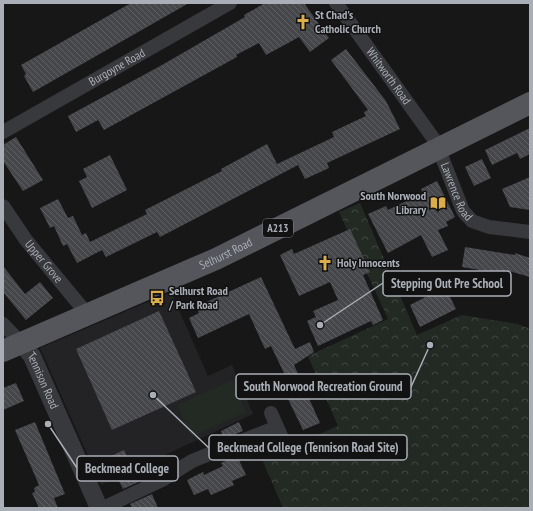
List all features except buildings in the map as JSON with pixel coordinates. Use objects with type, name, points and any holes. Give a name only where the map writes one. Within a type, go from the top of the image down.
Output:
[{"type":"main road","name":"Selhurst Road","points":[[12,347],[216,258],[439,149],[530,102]]},
{"type":"street","name":"Burgoyne Road","points":[[3,132],[230,3]]},
{"type":"street","name":"Whitworth Road","points":[[336,3],[436,142],[439,149]]},
{"type":"street","name":"Lawrence Road","points":[[439,149],[463,211],[472,222],[489,227],[530,232]]},
{"type":"street","name":"Upper Grove","points":[[3,206],[26,240],[88,315]]},
{"type":"street","points":[[3,324],[12,347]]},
{"type":"street","name":"Tennison Road","points":[[12,347],[32,356],[99,508]]},
{"type":"street","points":[[103,508],[162,480],[192,461],[279,433],[271,413]]},
{"type":"shaded area","points":[[171,292],[208,376],[232,365],[253,414],[101,485],[40,348]]},
{"type":"green space","points":[[360,203],[417,335],[462,315],[518,324],[530,329],[530,508],[283,508],[262,459],[338,426],[308,356],[388,319],[339,212]]},
{"type":"green space","points":[[232,380],[246,412],[192,437],[177,405]]},
{"type":"place","name":"St Chad's Catholic Church","points":[[303,22]]},
{"type":"place","name":"South Norwood Library","points":[[438,203]]},
{"type":"place","name":"Holy Innocents","points":[[325,263]]},
{"type":"place","name":"Selhurst Road / Park Road","points":[[157,298]]},
{"type":"place","name":"Stepping Out Pre School","points":[[320,325]]},
{"type":"place","name":"South Norwood Recreation Ground","points":[[430,345]]},
{"type":"place","name":"Beckmead College (Tennison Road Site)","points":[[153,395]]},
{"type":"place","name":"Beckmead College","points":[[48,424]]}]
